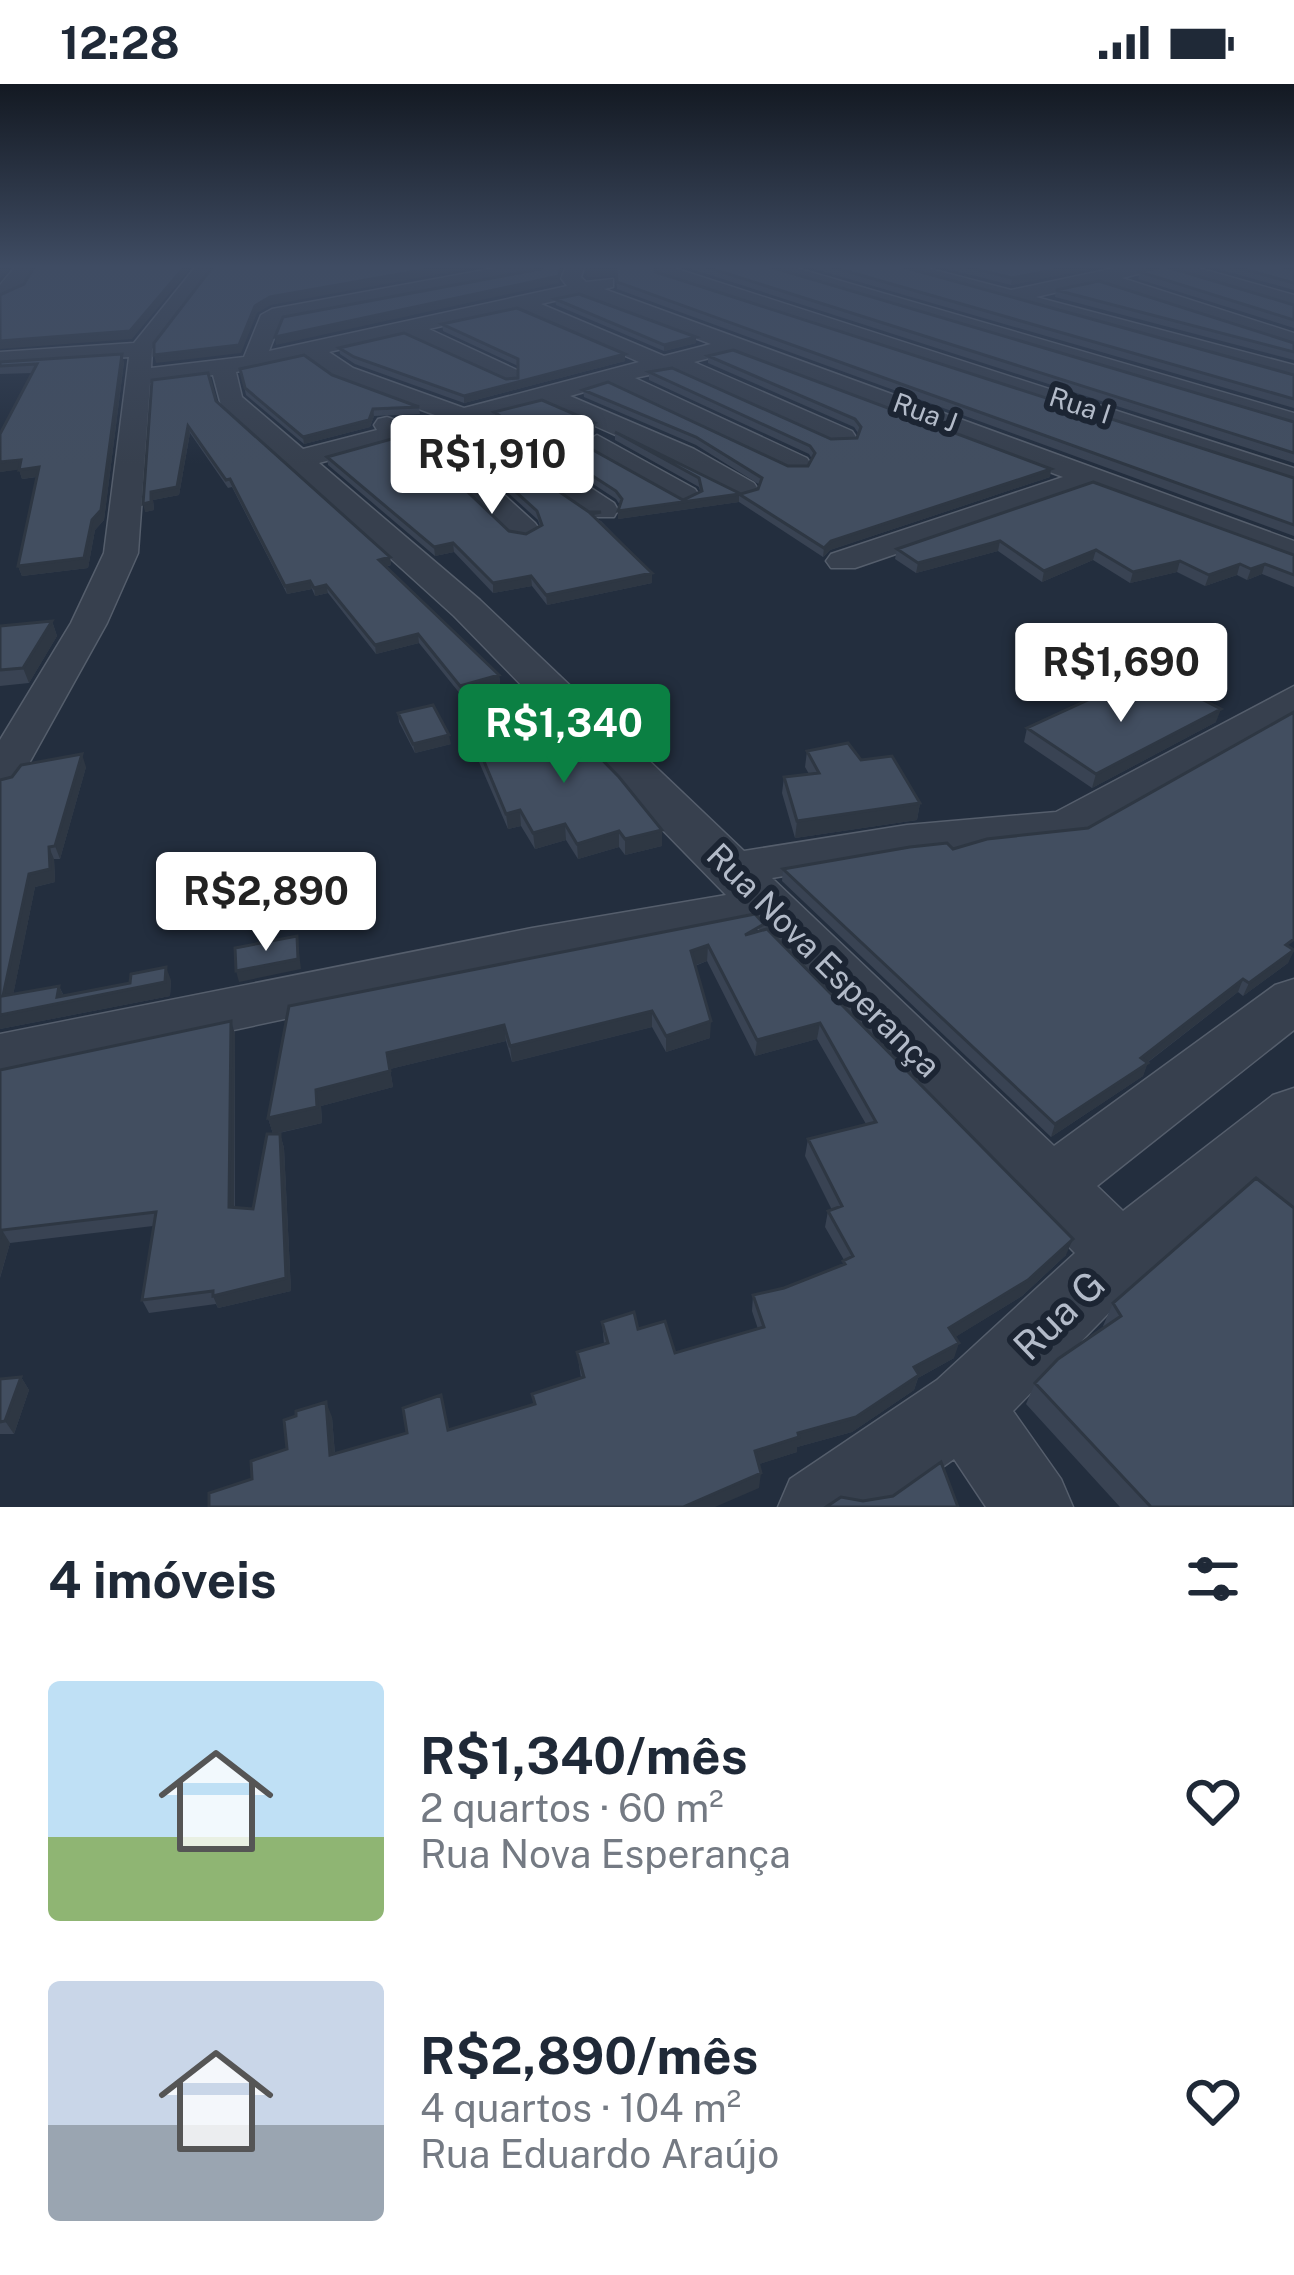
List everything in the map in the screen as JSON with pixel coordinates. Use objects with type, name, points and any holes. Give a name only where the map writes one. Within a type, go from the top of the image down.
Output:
[{"type":"street","points":[[0,776],[88,623],[121,553],[140,363],[162,331]]},
{"type":"street","points":[[249,361],[264,331]]},
{"type":"street","points":[[0,358],[249,361],[380,331]]},
{"type":"street","points":[[415,331],[524,386],[684,455],[743,489]]},
{"type":"street","points":[[543,331],[619,377],[797,464]]},
{"type":"street","points":[[571,331],[669,363],[842,436]]},
{"type":"street","name":"Rua J","points":[[708,331],[1294,552]]},
{"type":"street","name":"Rua I","points":[[858,331],[1292,475]]},
{"type":"street","points":[[781,359],[877,331]]},
{"type":"street","points":[[999,331],[1294,421]]},
{"type":"street","points":[[1146,331],[1294,372]]},
{"type":"street","points":[[359,336],[395,356]]},
{"type":"street","points":[[356,408],[408,398],[449,382],[524,386],[619,377],[737,344]]},
{"type":"street","points":[[308,347],[344,373],[464,417],[603,510]]},
{"type":"street","points":[[291,442],[401,433],[464,417],[586,358]]},
{"type":"street","points":[[249,361],[356,408],[449,460],[524,530]]},
{"type":"street","name":"Rua Nova Esperança","points":[[249,361],[230,400],[291,442],[467,608],[1121,1254]]},
{"type":"street","points":[[449,382],[524,386],[684,495]]},
{"type":"street","points":[[1207,517],[1292,475]]},
{"type":"street","points":[[843,561],[1094,476]]},
{"type":"street","points":[[2,1060],[750,887],[907,840],[1066,826],[1294,698]]},
{"type":"street","points":[[1051,1185],[1294,1000]]},
{"type":"street","name":"Rua G","points":[[818,1507],[964,1407],[1121,1254],[1279,1152]]},
{"type":"street","points":[[964,1407],[1033,1507]]},
{"type":"building","points":[[0,331],[125,331],[0,341]]},
{"type":"building","points":[[163,331],[245,331],[239,345],[154,355],[154,343]]},
{"type":"building","points":[[458,331],[572,331],[625,354],[464,396],[339,348],[404,333],[506,379],[518,378],[518,359]]},
{"type":"building","points":[[632,331],[681,331],[696,337],[664,345]]},
{"type":"building","points":[[755,331],[840,331],[1294,478],[1294,525]]},
{"type":"building","points":[[910,331],[988,331],[1294,422],[1294,453]]},
{"type":"building","points":[[1057,331],[1136,331],[1294,375],[1294,399]]},
{"type":"building","points":[[1215,331],[1258,331],[1294,343],[1294,352]]},
{"type":"building","points":[[733,350],[1051,469],[831,541],[824,548],[739,494],[618,511],[622,499],[616,491],[494,412],[542,400],[595,423],[578,434],[584,445],[683,500],[702,491],[699,478],[615,432],[741,494],[758,489],[762,478],[696,437],[583,390],[608,382],[788,466],[808,466],[815,453],[810,446],[649,372],[672,368],[831,439],[857,438],[861,427],[855,419],[708,356]]},
{"type":"building","points":[[122,354],[101,510],[92,520],[84,558],[18,566],[39,467],[19,470],[21,460],[0,462],[0,434],[37,364],[0,366],[0,362]]},
{"type":"building","points":[[304,355],[332,375],[419,407],[373,409],[369,420],[303,437],[245,388],[240,369]]},
{"type":"building","points":[[208,373],[216,401],[390,557],[379,560],[499,675],[460,686],[418,634],[375,645],[326,585],[314,588],[310,581],[285,586],[230,479],[226,480],[188,426],[177,487],[151,492],[151,502],[143,504],[152,380]]},
{"type":"building","points":[[457,422],[589,512],[601,512],[591,514],[652,573],[546,595],[531,576],[493,583],[453,543],[434,547],[327,457],[395,438],[435,461],[509,531],[526,534],[542,525],[537,511],[461,442],[435,428]]},
{"type":"building","points":[[1093,482],[1294,555],[1294,575],[1265,564],[1251,569],[1240,564],[1209,575],[1180,561],[1133,572],[1096,550],[1044,571],[1000,541],[918,563],[897,549]]},
{"type":"building","points":[[52,621],[23,668],[0,670],[0,626]]},
{"type":"building","points":[[1153,687],[1168,694],[1180,688],[1221,709],[1096,774],[1027,728],[1112,689],[1127,697]]},
{"type":"building","points":[[433,705],[449,735],[413,744],[398,713]]},
{"type":"building","points":[[1294,712],[1294,939],[1286,945],[1294,950],[1249,983],[1243,979],[1141,1058],[1148,1063],[1055,1124],[783,869],[910,847],[947,843],[953,849],[987,839],[1088,828]]},
{"type":"building","points":[[568,725],[662,830],[625,839],[619,831],[577,844],[565,824],[533,833],[520,810],[506,814],[478,747]]},
{"type":"building","points":[[848,743],[861,760],[892,756],[920,803],[797,821],[784,777],[819,773],[807,751]]},
{"type":"building","points":[[82,754],[55,846],[49,847],[50,869],[29,874],[3,996],[59,986],[57,997],[130,983],[131,974],[166,967],[165,982],[0,1015],[0,780],[12,777],[21,765]]},
{"type":"building","points":[[755,914],[764,924],[745,935],[767,929],[1073,1239],[1028,1280],[949,1328],[959,1343],[914,1367],[919,1375],[856,1417],[755,1451],[761,1473],[683,1507],[209,1507],[209,1493],[252,1479],[251,1461],[287,1449],[284,1420],[296,1416],[296,1411],[326,1402],[330,1455],[407,1433],[403,1408],[441,1395],[448,1430],[535,1404],[532,1394],[584,1377],[577,1352],[608,1343],[602,1322],[634,1312],[638,1329],[665,1321],[675,1353],[764,1327],[753,1295],[784,1288],[845,1264],[853,1256],[828,1211],[842,1206],[808,1139],[876,1122],[820,1023],[757,1040],[708,945],[691,951],[711,1021],[666,1036],[652,1011],[510,1046],[504,1025],[387,1053],[390,1071],[316,1090],[317,1107],[268,1118],[289,1006]]},
{"type":"building","points":[[297,936],[298,959],[236,971],[235,948]]},
{"type":"building","points":[[231,1021],[229,1207],[253,1209],[267,1134],[280,1134],[286,1278],[213,1296],[213,1291],[142,1300],[156,1212],[2,1230],[0,1238],[0,1070]]},
{"type":"building","points":[[1256,1178],[1294,1208],[1294,1507],[1151,1507],[1035,1383],[1058,1359],[1121,1316],[1113,1303]]},
{"type":"building","points":[[21,1377],[5,1421],[0,1422],[0,1379]]},
{"type":"building","points":[[941,1462],[958,1507],[826,1507],[841,1497],[863,1501],[893,1496]]}]
